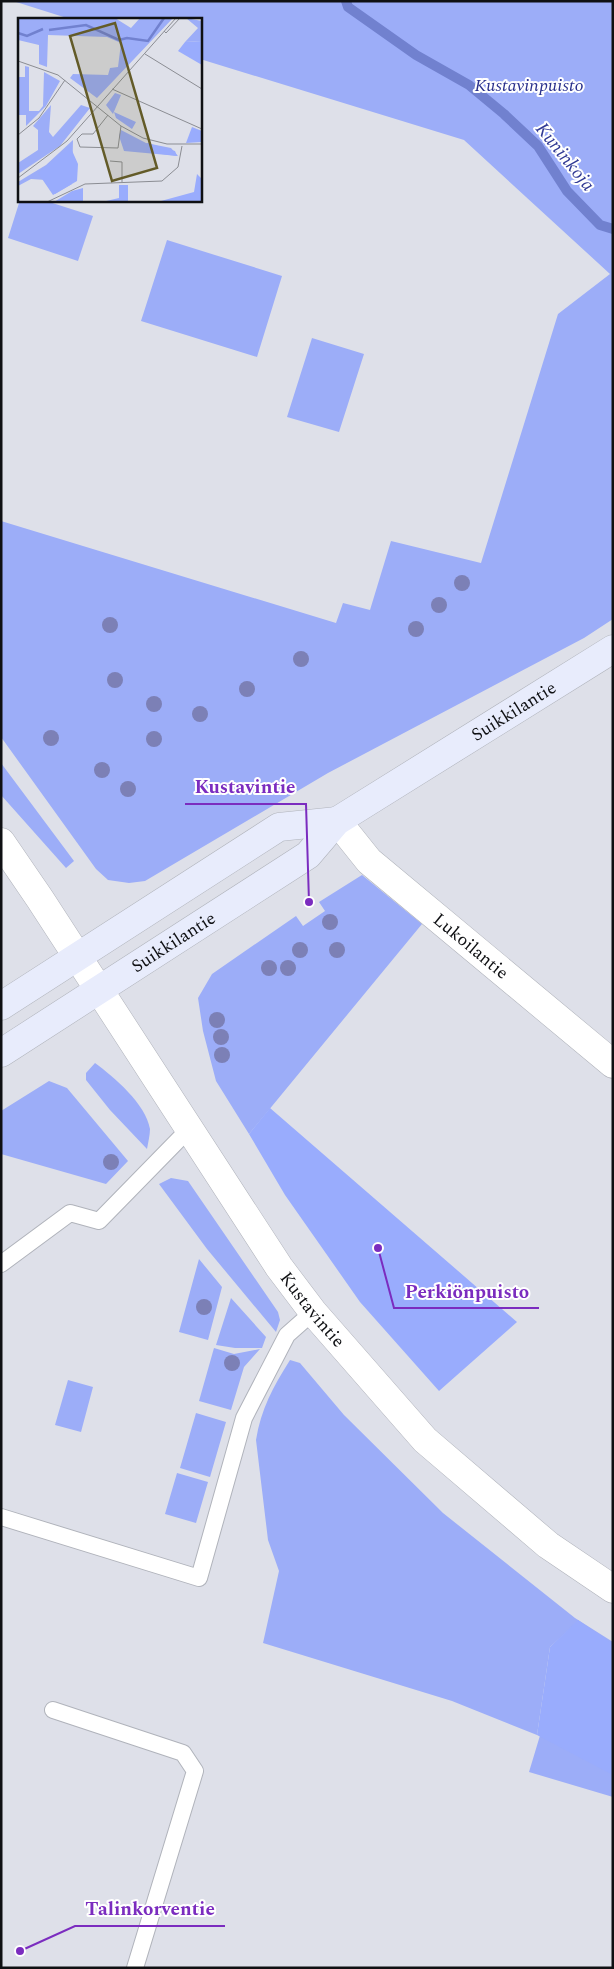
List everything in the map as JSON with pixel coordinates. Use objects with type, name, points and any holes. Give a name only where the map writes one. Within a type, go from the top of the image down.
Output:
[{"type":"main road","name":"Suikkilantie","points":[[1,1053],[308,855],[337,820],[613,649]]},
{"type":"main road","name":"Suikkilantie","points":[[1,1006],[279,827],[337,820]]},
{"type":"street","name":"Lukoilantie","points":[[337,820],[369,861],[613,1064]]},
{"type":"street","name":"Kustavintie","points":[[1,842],[279,1267],[312,1312],[424,1440],[548,1545],[613,1589]]},
{"type":"lane","points":[[1,1264],[70,1213],[99,1221],[189,1130]]},
{"type":"lane","points":[[1,1517],[199,1578],[244,1418],[287,1335],[312,1312]]},
{"type":"lane","points":[[53,1710],[183,1753],[195,1771],[135,1968]]},
{"type":"green space","name":"Kustavinpuisto","points":[[13,1],[613,1],[613,619],[584,638],[328,773],[145,881],[129,883],[108,880],[96,869],[1,737],[1,521],[336,623],[343,603],[370,610],[391,541],[481,563],[558,314],[610,274],[464,140],[201,59],[201,18],[67,18]]},
{"type":"green space","points":[[20,201],[46,201],[93,216],[78,261],[8,238]]},
{"type":"green space","points":[[167,240],[282,276],[257,357],[141,321]]},
{"type":"green space","points":[[312,338],[364,354],[339,432],[287,417]]},
{"type":"green space","points":[[1,763],[74,861],[66,868],[1,795]]},
{"type":"green space","points":[[362,875],[422,924],[249,1134],[216,1081],[203,1031],[198,998],[212,974],[296,916],[303,926],[325,911],[319,902]]},
{"type":"green space","points":[[95,1063],[120,1083],[142,1110],[150,1129],[147,1149],[110,1110],[86,1080],[86,1073]]},
{"type":"green space","points":[[49,1081],[67,1088],[128,1161],[106,1184],[1,1154],[1,1111]]},
{"type":"green space","points":[[171,1178],[188,1181],[278,1312],[280,1320],[276,1332],[207,1249],[159,1184]]},
{"type":"green space","points":[[199,1259],[222,1287],[208,1340],[179,1332]]},
{"type":"green space","points":[[231,1298],[266,1337],[262,1348],[235,1348],[216,1345]]},
{"type":"green space","points":[[214,1348],[234,1354],[260,1349],[244,1367],[231,1410],[199,1401]]},
{"type":"green space","points":[[290,1360],[300,1363],[344,1415],[443,1513],[575,1618],[613,1642],[613,1797],[529,1772],[573,1626],[550,1647],[537,1735],[452,1701],[263,1643],[279,1571],[268,1540],[256,1440],[268,1398]]},
{"type":"green space","points":[[68,1380],[93,1387],[81,1432],[55,1425]]},
{"type":"green space","points":[[196,1413],[226,1422],[210,1477],[180,1468]]},
{"type":"green space","points":[[177,1473],[208,1482],[196,1523],[165,1514]]},
{"type":"shaded area","points":[[270,1108],[517,1322],[439,1391],[360,1302],[285,1195],[249,1134]]},
{"type":"shaded area","points":[[578,1620],[613,1644],[613,1775],[537,1735],[550,1647]]},
{"type":"waterway","name":"Kuninkoja","points":[[346,1],[348,7],[416,55],[469,85],[504,114],[538,146],[567,191],[600,225],[613,229]]},
{"type":"place","name":"Kustavintie","points":[[309,902]]},
{"type":"place","name":"Perkiönpuisto","points":[[378,1248]]},
{"type":"place","name":"Talinkorventie","points":[[20,1951]]}]
